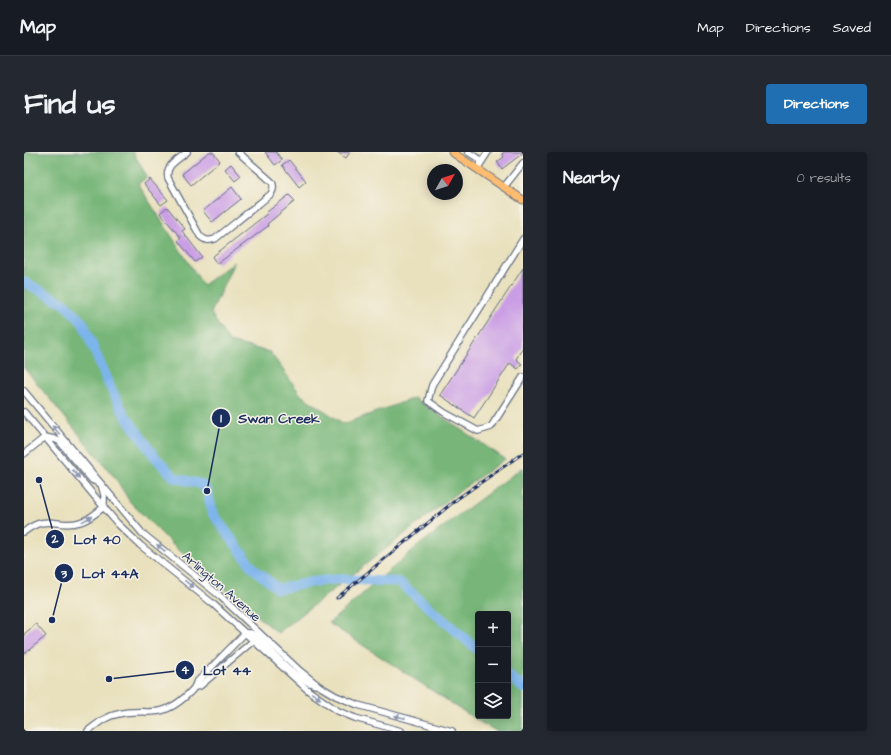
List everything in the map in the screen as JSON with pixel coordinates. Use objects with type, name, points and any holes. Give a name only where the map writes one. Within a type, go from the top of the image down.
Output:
[{"type":"main road","points":[[456,153],[523,200]]},
{"type":"street","points":[[187,152],[168,168],[168,178],[200,236],[204,240],[210,241],[215,239],[271,194],[273,190],[274,186],[272,182],[238,152]]},
{"type":"street","points":[[468,152],[482,161]]},
{"type":"street","points":[[477,169],[486,154],[480,152]]},
{"type":"street","points":[[504,187],[523,163]]},
{"type":"street","points":[[522,241],[432,385],[428,401],[445,413],[478,431],[491,427],[523,377]]},
{"type":"street","name":"Arlington Avenue","points":[[24,391],[142,533],[220,596],[300,671],[319,686],[336,696],[358,705],[449,731]]},
{"type":"street","name":"Arlington Avenue","points":[[24,412],[131,538],[212,603],[301,685],[338,711],[355,718],[401,731]]},
{"type":"street","points":[[24,454],[45,437],[59,441],[92,480],[101,484],[104,495],[104,507],[89,519],[80,523],[68,524],[44,522],[32,526],[24,532]]},
{"type":"street","points":[[195,687],[196,682],[245,633],[252,633],[256,636],[300,678],[308,683],[319,686]]},
{"type":"street","points":[[88,731],[102,720],[116,714],[128,712],[155,712],[166,709],[179,702],[195,687],[200,686],[253,641]]},
{"type":"green space","points":[[24,152],[133,152],[147,177],[138,184],[203,285],[234,262],[211,313],[229,342],[270,352],[301,395],[344,424],[414,398],[505,459],[458,492],[278,633],[175,547],[130,502],[116,479],[24,368]]},
{"type":"green space","points":[[523,467],[523,731],[496,731],[475,719],[511,719],[511,611],[475,611],[475,719],[329,623],[419,545]]},
{"type":"building","points":[[209,152],[213,152],[220,161],[191,185],[182,174]]},
{"type":"building","points":[[265,152],[276,152],[282,160],[275,165]]},
{"type":"building","points":[[337,152],[350,152],[346,158]]},
{"type":"building","points":[[504,152],[523,153],[502,169],[497,162],[504,157],[502,154]]},
{"type":"building","points":[[289,160],[306,181],[299,187],[282,165]]},
{"type":"building","points":[[231,164],[241,176],[235,181],[225,169]]},
{"type":"building","points":[[150,179],[168,200],[161,205],[144,184]]},
{"type":"building","points":[[232,187],[241,199],[212,222],[203,211]]},
{"type":"building","points":[[289,195],[295,201],[267,224],[268,226],[217,264],[212,257]]},
{"type":"building","points":[[167,207],[185,229],[182,231],[202,257],[195,262],[178,241],[181,238],[160,213]]},
{"type":"building","points":[[523,268],[523,347],[516,359],[522,364],[518,369],[510,363],[474,418],[440,395]]},
{"type":"building","points":[[36,624],[46,636],[24,654],[24,634]]},
{"type":"waterway","points":[[24,282],[65,304],[83,323],[109,385],[125,415],[155,457],[175,478],[201,484],[207,491],[213,514],[253,568],[278,589],[312,582],[339,579],[399,582],[475,647]]},
{"type":"waterway","points":[[511,678],[523,688]]},
{"type":"railway","points":[[337,598],[457,499],[523,453]]},
{"type":"place","name":"Lot 40","points":[[39,480]]},
{"type":"place","name":"Swan Creek","points":[[207,491]]},
{"type":"place","name":"Lot 44A","points":[[52,620]]},
{"type":"place","name":"Lot 44","points":[[109,679]]}]
